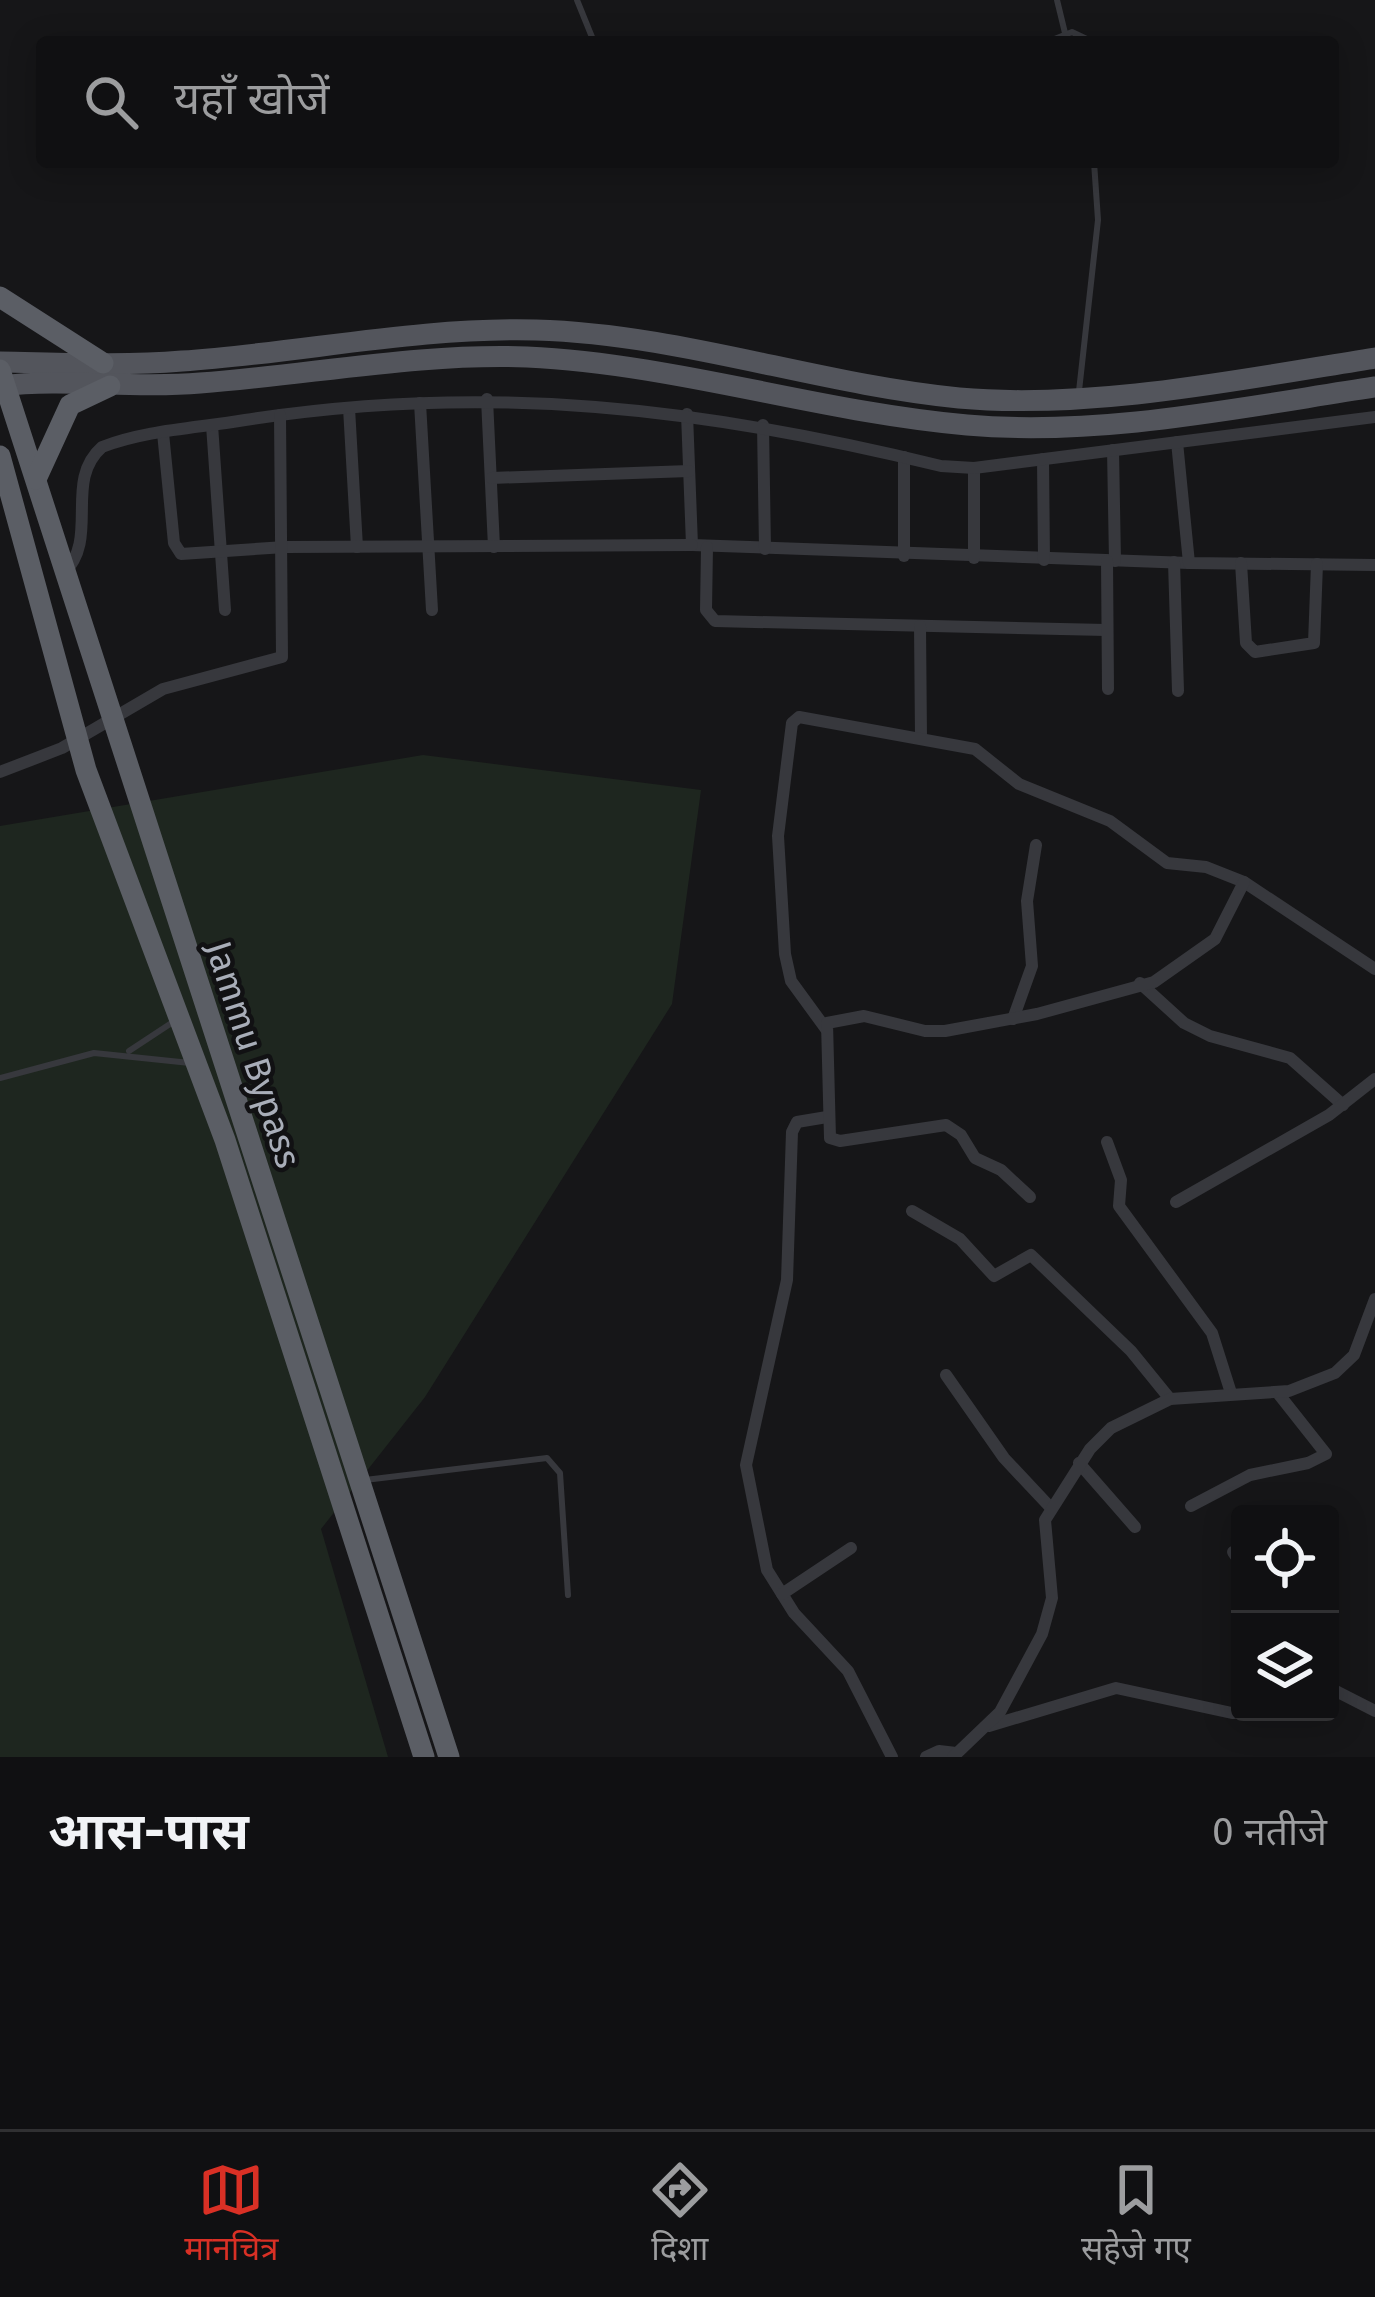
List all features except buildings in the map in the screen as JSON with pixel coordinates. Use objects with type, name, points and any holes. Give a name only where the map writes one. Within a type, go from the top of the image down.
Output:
[{"type":"highway","points":[[0,297],[104,363]]},
{"type":"highway","name":"Jammu Bypass","points":[[2,376],[448,1757]]},
{"type":"highway","points":[[36,479],[70,405],[110,386]]},
{"type":"highway","name":"Jammu Bypass","points":[[0,456],[86,770],[196,1064],[424,1757]]},
{"type":"main road","points":[[2,376],[104,363],[181,362],[388,336],[534,330],[725,354],[954,398],[1079,395],[1236,380],[1375,358]]},
{"type":"main road","points":[[2,376],[110,386],[525,357],[650,369],[893,416],[973,426],[1099,422],[1375,387]]},
{"type":"street","points":[[487,399],[494,547]]},
{"type":"street","points":[[64,573],[82,554],[83,488],[92,455],[112,443],[280,415],[487,399],[763,424],[904,457],[974,467],[1375,417]]},
{"type":"street","points":[[420,403],[432,610]]},
{"type":"street","points":[[349,408],[357,548]]},
{"type":"street","points":[[687,414],[706,610],[715,621],[1106,630]]},
{"type":"street","points":[[0,772],[62,748],[163,689],[279,660],[286,650],[280,415]]},
{"type":"street","points":[[763,424],[765,549]]},
{"type":"street","points":[[212,425],[225,610]]},
{"type":"street","points":[[163,433],[176,550],[700,546],[1044,560],[1375,565]]},
{"type":"street","points":[[1177,442],[1190,562]]},
{"type":"street","points":[[1108,689],[1113,450]]},
{"type":"street","points":[[904,457],[904,556]]},
{"type":"street","points":[[1043,459],[1044,560]]},
{"type":"street","points":[[974,467],[974,558]]},
{"type":"street","points":[[492,478],[689,471]]},
{"type":"street","points":[[1174,562],[1178,691]]},
{"type":"street","points":[[1241,563],[1246,643],[1256,652],[1314,643],[1317,564]]},
{"type":"street","points":[[920,626],[920,734]]},
{"type":"street","points":[[826,1029],[791,981],[785,954],[778,836],[792,723],[806,717],[920,734],[975,749],[1018,784],[1110,820],[1167,863],[1206,866],[1244,882],[1375,969]]},
{"type":"street","points":[[1013,1019],[1032,966],[1027,901],[1036,845]]},
{"type":"street","points":[[1030,1197],[1001,1169],[975,1158],[953,1127],[840,1141],[830,1138],[826,1029],[830,1019],[850,1016],[933,1032],[1013,1019],[1163,978],[1215,939],[1244,882]]},
{"type":"street","points":[[1140,983],[1184,1023],[1210,1036],[1290,1058],[1343,1105]]},
{"type":"street","points":[[1176,1202],[1343,1105],[1375,1079]]},
{"type":"street","points":[[827,1117],[797,1122],[792,1132],[787,1280],[746,1465],[760,1551],[782,1594],[848,1672],[892,1757]]},
{"type":"street","points":[[1107,1142],[1120,1180],[1119,1206],[1212,1333],[1231,1393]]},
{"type":"street","points":[[912,1211],[960,1239],[994,1276],[1026,1256],[1037,1260],[1130,1351],[1170,1400]]},
{"type":"street","points":[[926,1757],[938,1750],[955,1755],[987,1727],[1050,1615],[1043,1537],[1050,1507],[1079,1463],[1112,1428],[1170,1400],[1277,1392],[1313,1384],[1345,1366],[1375,1299]]},
{"type":"street","points":[[946,1375],[1004,1457],[1050,1507]]},
{"type":"street","points":[[1191,1505],[1250,1475],[1323,1457],[1324,1447],[1277,1392]]},
{"type":"street","points":[[1079,1463],[1135,1527]]},
{"type":"street","points":[[782,1594],[851,1548]]},
{"type":"street","points":[[987,1727],[1117,1688],[1231,1713]]},
{"type":"street","points":[[1339,1693],[1375,1711]]},
{"type":"lane","points":[[577,0],[591,36]]},
{"type":"lane","points":[[1057,0],[1065,33]]},
{"type":"lane","points":[[1059,36],[1074,36]]},
{"type":"lane","points":[[1079,395],[1098,220],[1094,168]]},
{"type":"lane","points":[[126,1053],[179,1018]]},
{"type":"lane","points":[[0,1078],[79,1055],[126,1053],[196,1064]]},
{"type":"lane","points":[[360,1481],[547,1458],[560,1473],[568,1595]]},
{"type":"shaded area","points":[[423,755],[701,790],[672,1004],[425,1397],[321,1529],[388,1757],[0,1757],[0,826]]}]
